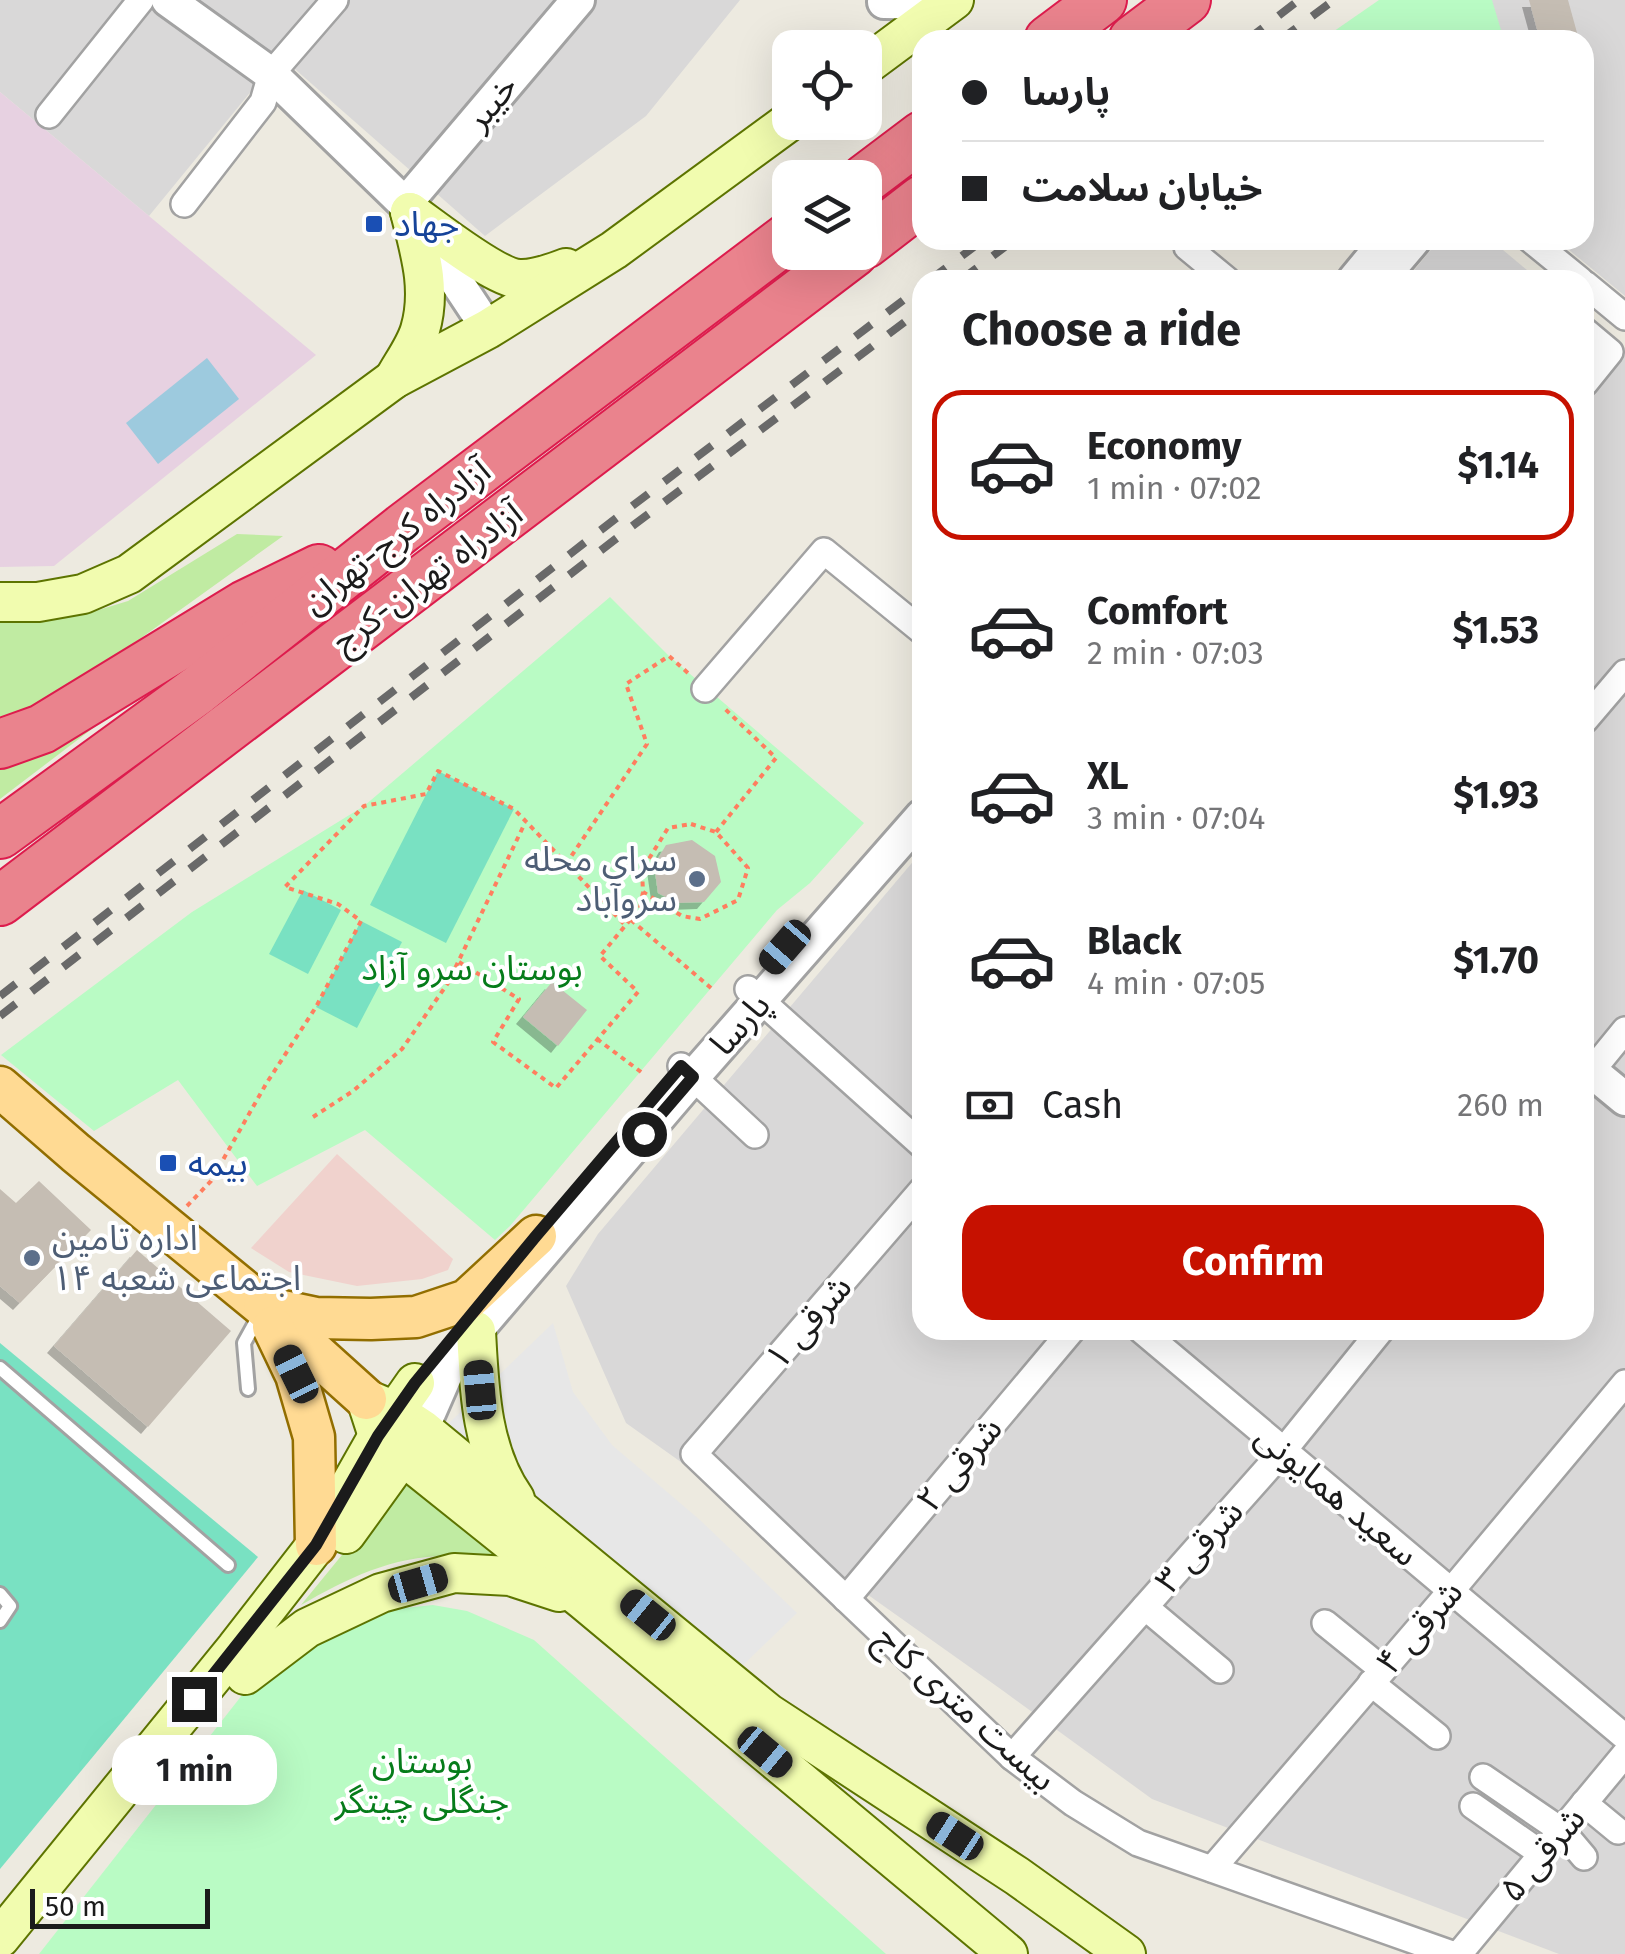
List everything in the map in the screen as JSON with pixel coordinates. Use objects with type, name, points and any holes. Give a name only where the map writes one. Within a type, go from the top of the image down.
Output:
[{"type":"highway","points":[[1062,30],[1102,0]]},
{"type":"highway","points":[[1147,30],[1186,0]]},
{"type":"highway","points":[[882,166],[912,144]]},
{"type":"highway","points":[[882,231],[912,208]]},
{"type":"highway","name":"آزادراه کرج-تهران","points":[[0,834],[198,690],[403,528],[772,250]]},
{"type":"highway","name":"آزادراه تهران-کرج","points":[[0,901],[830,270]]},
{"type":"highway","points":[[0,744],[42,729],[245,605],[403,528]]},
{"type":"main road","points":[[914,30],[951,2]]},
{"type":"main road","points":[[882,54],[912,31]]},
{"type":"main road","points":[[0,602],[38,602],[83,594],[129,574],[394,379],[488,329],[614,250],[772,134]]},
{"type":"main road","points":[[407,208],[492,269],[518,279],[548,275],[614,250]]},
{"type":"main road","points":[[394,379],[419,333],[427,296],[424,267],[407,208]]},
{"type":"main road","points":[[0,1087],[396,1419],[528,1517],[768,1712],[1017,1876],[1126,1954]]},
{"type":"main road","points":[[264,1307],[316,1318],[416,1317],[467,1300],[536,1236]]},
{"type":"main road","points":[[264,1307],[296,1374],[314,1437],[316,1545]]},
{"type":"main road","points":[[476,1331],[482,1411],[492,1449],[504,1484],[528,1517]]},
{"type":"main road","points":[[0,1938],[316,1545],[396,1419]]},
{"type":"main road","points":[[396,1419],[583,1600],[1008,1954]]},
{"type":"main road","points":[[11,1954],[245,1675],[396,1419]]},
{"type":"main road","points":[[245,1675],[307,1628],[382,1594],[454,1573],[510,1576],[583,1600]]},
{"type":"street","points":[[49,115],[141,0]]},
{"type":"street","points":[[168,0],[272,74],[407,208],[488,329]]},
{"type":"street","points":[[184,204],[262,102],[272,74],[335,0]]},
{"type":"street","name":"خیبر","points":[[407,208],[578,0]]},
{"type":"street","points":[[876,30],[883,1],[951,2]]},
{"type":"street","points":[[1191,250],[1215,270]]},
{"type":"street","points":[[1362,270],[1379,250]]},
{"type":"street","points":[[1388,270],[1406,250]]},
{"type":"street","points":[[1543,250],[1567,270]]},
{"type":"street","points":[[1594,292],[1625,317]]},
{"type":"street","points":[[1594,338],[1610,352],[1594,371]]},
{"type":"street","points":[[704,690],[824,550],[912,623]]},
{"type":"street","points":[[1594,710],[1625,674]]},
{"type":"street","name":"پارسا","points":[[755,995],[912,802]]},
{"type":"street","name":"پارسا","points":[[396,1419],[536,1236],[912,827]]},
{"type":"street","points":[[755,995],[912,1137]]},
{"type":"street","points":[[1594,1064],[1625,1030]]},
{"type":"street","points":[[687,1072],[754,1134]]},
{"type":"street","name":"پارسا","points":[[396,1419],[450,1365],[687,1072]]},
{"type":"street","points":[[1594,1077],[1625,1099]]},
{"type":"street","name":"۱ شرقی","points":[[694,1454],[912,1202]]},
{"type":"street","name":"۲ شرقی","points":[[846,1599],[1064,1340]]},
{"type":"street","name":"سعید همایونی","points":[[1153,1340],[1625,1737]]},
{"type":"street","name":"۳ شرقی","points":[[1012,1757],[1284,1450],[1373,1340]]},
{"type":"street","name":"۴ شرقی","points":[[1212,1870],[1625,1383]]},
{"type":"street","name":"بیست متری کاج","points":[[694,1454],[1012,1757],[1073,1803],[1138,1844],[1452,1954]]},
{"type":"street","points":[[1145,1607],[1220,1670]]},
{"type":"street","points":[[1324,1622],[1437,1736]]},
{"type":"street","name":"۵ شرقی","points":[[1460,1954],[1625,1754]]},
{"type":"street","points":[[1483,1776],[1562,1831],[1584,1856]]},
{"type":"street","points":[[1584,1803],[1618,1831]]},
{"type":"street","points":[[1472,1806],[1542,1854]]},
{"type":"lane","points":[[248,1390],[244,1343],[264,1307]]},
{"type":"lane","points":[[0,1368],[228,1565]]},
{"type":"lane","points":[[0,1594],[10,1606],[0,1621]]},
{"type":"path","points":[[566,864],[647,744],[626,684],[669,656],[776,758],[716,832]]},
{"type":"path","points":[[167,1226],[211,1181],[266,1084],[316,1007],[361,921],[338,904],[284,888],[364,806],[426,794],[438,771],[514,809],[626,926]]},
{"type":"path","points":[[313,1116],[353,1091],[402,1049],[448,983],[526,821]]},
{"type":"path","points":[[459,962],[519,1000],[493,1042],[556,1088],[638,992],[600,956],[640,908],[642,870],[668,828],[691,824],[716,832],[748,868],[738,900],[700,919],[682,916],[643,892]]},
{"type":"path","points":[[632,920],[711,988]]},
{"type":"path","points":[[597,1039],[640,1072]]},
{"type":"shaded area","points":[[0,0],[740,0],[646,116],[485,236],[280,56],[149,216],[0,92]]},
{"type":"shaded area","points":[[1396,0],[1625,0],[1625,296],[1569,250],[1594,250],[1594,30],[1356,30]]},
{"type":"shaded area","points":[[0,92],[316,355],[54,566],[0,567]]},
{"type":"shaded area","points":[[1431,250],[1503,250],[1527,270],[1414,270]]},
{"type":"shaded area","points":[[1594,325],[1625,351],[1625,1954],[1559,1954],[1152,1799],[626,1423],[566,1286],[598,1234],[912,863],[912,1340],[1594,1340]]},
{"type":"shaded area","points":[[337,1154],[453,1259],[448,1270],[422,1279],[357,1286],[289,1272],[251,1248]]},
{"type":"shaded area","points":[[553,1323],[573,1392],[612,1445],[700,1520],[797,1613],[741,1667],[447,1425]]},
{"type":"green space","points":[[1379,0],[1492,0],[1501,30],[1336,30]]},
{"type":"green space","points":[[237,534],[283,536],[17,727],[0,732],[0,622],[92,612],[128,601]]},
{"type":"green space","name":"بوستان سرو آزاد","points":[[610,597],[669,656],[864,823],[810,883],[777,910],[495,1240],[365,1130],[257,1186],[178,1080],[94,1131],[1,1055],[192,912],[364,806]]},
{"type":"green space","points":[[105,719],[0,799],[0,766]]},
{"type":"green space","points":[[438,771],[514,809],[446,943],[370,905]]},
{"type":"green space","points":[[303,890],[341,910],[308,974],[269,954]]},
{"type":"green space","points":[[361,921],[402,942],[357,1028],[316,1007]]},
{"type":"green space","points":[[0,1343],[258,1557],[0,1869]]},
{"type":"green space","points":[[405,1478],[529,1573],[460,1557],[410,1559],[354,1577],[301,1605]]},
{"type":"green space","name":"بوستان جنگلی چیتگر","points":[[433,1605],[467,1611],[534,1640],[886,1954],[39,1954],[257,1676],[355,1619]]},
{"type":"water","points":[[207,358],[239,399],[158,464],[126,423]]},
{"type":"building","points":[[1529,0],[1568,0],[1576,30],[1537,30]]},
{"type":"building","points":[[692,840],[715,856],[721,882],[704,902],[677,903],[658,893],[654,865],[666,845]]},
{"type":"building","points":[[552,982],[587,1010],[558,1046],[523,1017]]},
{"type":"building","name":"اداره تامین اجتماعی شعبه ۱۴","points":[[39,1181],[91,1230],[20,1303],[0,1286],[0,1189],[16,1203]]},
{"type":"building","points":[[137,1250],[231,1331],[148,1427],[54,1346]]},
{"type":"railway","points":[[1260,30],[1299,0]]},
{"type":"railway","points":[[1294,30],[1334,0]]},
{"type":"railway","points":[[943,270],[970,250]]},
{"type":"railway","points":[[974,270],[1001,250]]},
{"type":"railway","points":[[0,996],[912,294]]},
{"type":"railway","points":[[0,1016],[635,524],[912,316]]},
{"type":"place","name":"جهاد","points":[[374,224]]},
{"type":"place","name":"سرای محله سروآباد","points":[[697,879]]},
{"type":"place","name":"بیمه","points":[[168,1163]]},
{"type":"place","name":"اداره تامین اجتماعی شعبه ۱۴","points":[[32,1258]]},
{"type":"route","points":[[194,1699],[316,1545],[378,1436],[415,1383],[681,1066],[693,1077],[644,1134]]}]
